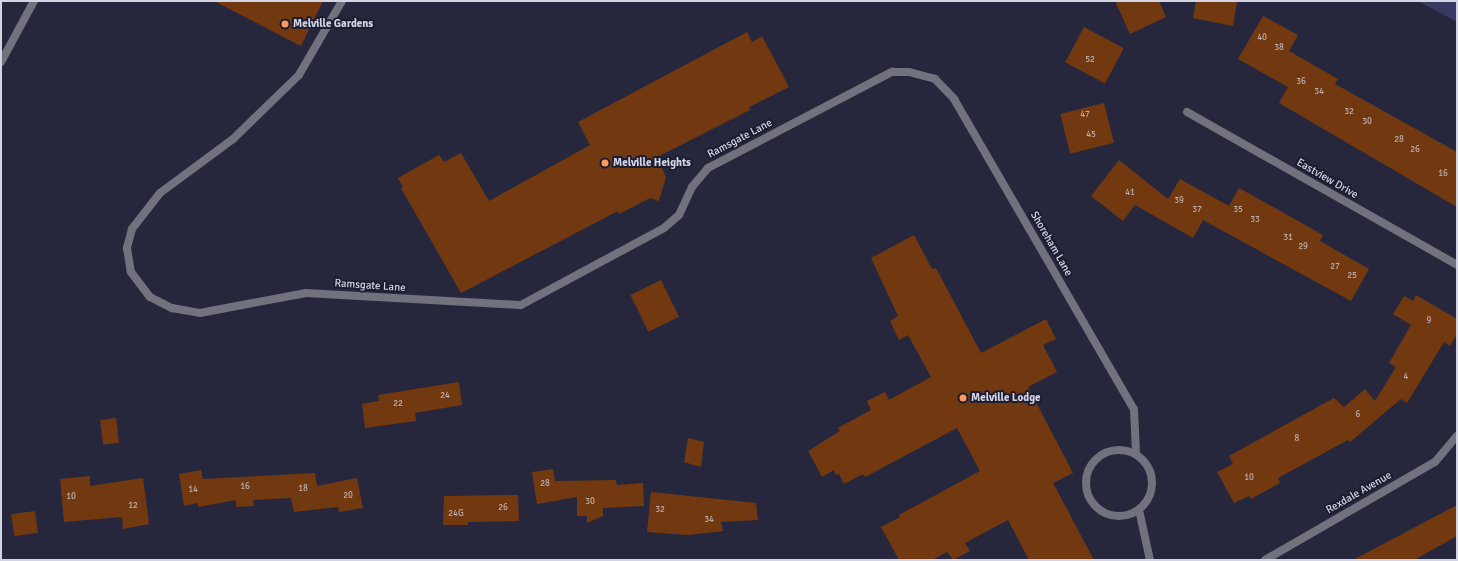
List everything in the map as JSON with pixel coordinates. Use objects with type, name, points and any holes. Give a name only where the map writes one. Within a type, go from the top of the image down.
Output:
[{"type":"street","points":[[1,62],[34,1]]},
{"type":"street","name":"Ramsgate Lane","points":[[342,1],[299,75],[233,140],[160,193],[132,229],[127,248],[131,272],[150,297],[172,308],[200,313],[306,293],[521,306],[664,228],[679,215],[692,187],[708,168],[892,72],[909,72]]},
{"type":"street","name":"Shoreham Lane","points":[[909,72],[935,79],[954,99],[1134,409],[1136,453]]},
{"type":"street","name":"Eastview Drive","points":[[1187,112],[1457,265]]},
{"type":"street","name":"Rexdale Avenue","points":[[1265,560],[1435,462],[1457,436]]},
{"type":"street","points":[[1114,449],[1136,453],[1145,461],[1153,482],[1152,492],[1139,510],[1124,516],[1108,514],[1092,501],[1086,481],[1094,460],[1103,453],[1114,449]]},
{"type":"street","points":[[1139,510],[1150,560]]},
{"type":"shaded area","points":[[1418,1],[1457,1],[1457,22]]},
{"type":"building","name":"Melville Gardens","points":[[214,1],[323,1],[301,46]]},
{"type":"building","points":[[1115,1],[1159,1],[1166,17],[1130,34]]},
{"type":"building","points":[[1196,1],[1237,1],[1233,26],[1193,18]]},
{"type":"building","points":[[1263,16],[1298,35],[1289,51],[1338,79],[1335,84],[1457,152],[1457,207],[1279,103],[1288,87],[1238,59]]},
{"type":"building","points":[[1084,27],[1124,48],[1105,83],[1065,62]]},
{"type":"building","name":"Melville Heights","points":[[747,32],[752,42],[762,36],[789,87],[749,107],[750,110],[657,157],[666,177],[659,201],[650,198],[619,214],[618,211],[461,293],[401,188],[403,187],[398,178],[439,155],[444,162],[461,153],[489,201],[590,145],[578,122]]},
{"type":"building","points":[[1104,103],[1114,143],[1070,154],[1060,114]]},
{"type":"building","points":[[1119,160],[1168,199],[1180,179],[1229,206],[1239,188],[1323,235],[1320,241],[1369,269],[1351,301],[1203,220],[1193,238],[1135,205],[1123,221],[1091,196]]},
{"type":"building","name":"Melville Lodge","points":[[914,235],[932,269],[936,268],[981,353],[1046,319],[1056,339],[1043,345],[1057,372],[1028,387],[1073,473],[1053,483],[1094,560],[1029,560],[1008,520],[965,543],[970,551],[953,560],[947,552],[932,560],[899,560],[881,527],[900,517],[899,515],[980,471],[957,428],[865,477],[863,474],[844,484],[839,474],[836,475],[834,470],[822,477],[808,451],[840,431],[838,428],[871,410],[867,401],[885,392],[889,400],[931,377],[908,335],[899,340],[890,321],[898,316],[871,258]]},
{"type":"building","points":[[661,280],[679,317],[648,332],[630,295]]},
{"type":"building","points":[[1416,295],[1457,319],[1457,334],[1450,346],[1444,342],[1407,403],[1401,399],[1350,442],[1348,440],[1278,478],[1280,483],[1251,499],[1249,496],[1234,503],[1217,472],[1233,464],[1229,456],[1334,398],[1344,407],[1365,389],[1375,401],[1396,367],[1389,363],[1411,325],[1393,314],[1404,296],[1413,301]]},
{"type":"building","points":[[459,382],[462,405],[415,413],[416,421],[365,428],[362,404],[379,401],[378,395]]},
{"type":"building","points":[[116,418],[119,443],[103,445],[100,420]]},
{"type":"building","points":[[688,438],[704,442],[701,467],[684,462]]},
{"type":"building","points":[[553,469],[555,481],[616,480],[617,485],[643,483],[644,506],[603,508],[603,516],[587,523],[587,516],[577,516],[577,497],[537,504],[532,472]]},
{"type":"building","points":[[201,470],[203,479],[315,473],[317,486],[357,478],[363,508],[339,512],[338,507],[294,512],[291,498],[253,500],[254,506],[236,507],[236,500],[198,507],[198,503],[184,506],[179,474]]},
{"type":"building","points":[[90,476],[90,486],[143,478],[149,524],[123,529],[122,517],[64,522],[60,479]]},
{"type":"building","points":[[651,492],[756,503],[758,520],[721,522],[723,531],[687,535],[647,532]]},
{"type":"building","points":[[518,495],[519,521],[468,522],[468,525],[443,525],[444,496]]},
{"type":"building","points":[[1457,505],[1457,536],[1414,560],[1353,560]]},
{"type":"building","points":[[35,511],[38,533],[14,536],[11,514]]},
{"type":"place","name":"Melville Gardens","points":[[285,24]]},
{"type":"place","name":"Melville Heights","points":[[605,163]]},
{"type":"place","name":"Melville Lodge","points":[[963,398]]}]
